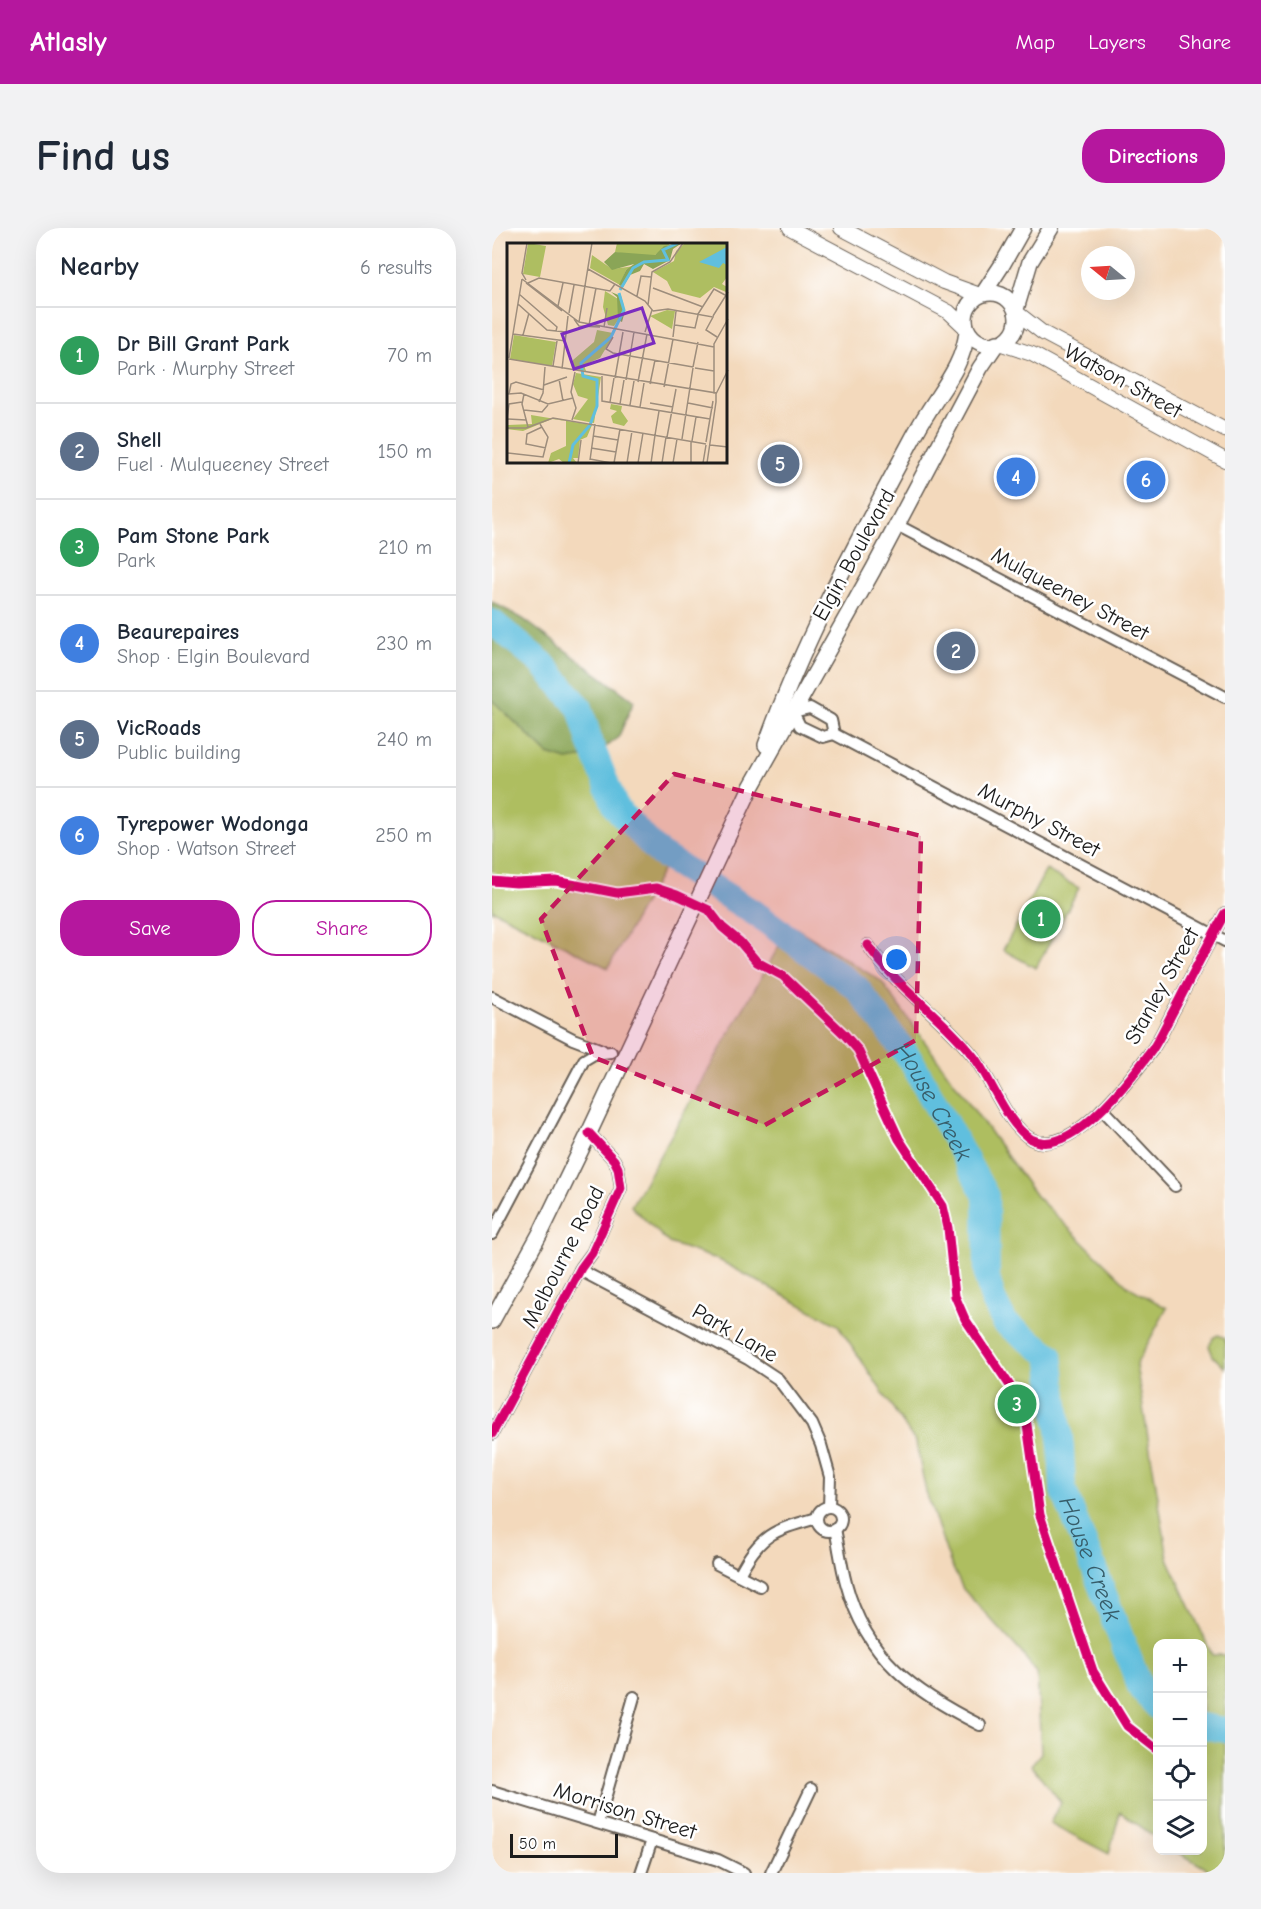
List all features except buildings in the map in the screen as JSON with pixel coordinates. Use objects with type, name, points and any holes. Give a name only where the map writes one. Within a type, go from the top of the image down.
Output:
[{"type":"main road","points":[[1023,228],[1002,266],[982,294],[968,308],[965,316],[967,330],[978,342],[989,345],[998,343],[1012,334],[1016,326],[1016,310],[1022,282],[1030,262],[1051,228]]},
{"type":"main road","points":[[982,294],[994,293],[1003,296],[1016,310]]},
{"type":"main road","name":"Elgin Boulevard","points":[[717,858],[787,709],[800,658],[845,564],[924,418],[957,366],[964,350],[967,330]]},
{"type":"main road","name":"Elgin Boulevard","points":[[787,709],[817,667],[873,570],[980,368],[998,343]]},
{"type":"main road","points":[[845,564],[861,572],[873,570]]},
{"type":"main road","points":[[800,658],[817,667]]},
{"type":"main road","name":"Melbourne Road","points":[[492,1321],[497,1305],[542,1230],[717,858]]},
{"type":"street","points":[[790,228],[949,312],[967,330]]},
{"type":"street","points":[[841,228],[944,282],[982,294]]},
{"type":"street","name":"Watson Street","points":[[1016,310],[1043,333],[1225,430]]},
{"type":"street","name":"Watson Street","points":[[998,343],[1032,354],[1225,460]]},
{"type":"street","points":[[1096,391],[1108,369]]},
{"type":"street","points":[[1175,434],[1188,411]]},
{"type":"street","name":"Mulqueeney Street","points":[[897,525],[1225,697]]},
{"type":"street","name":"Murphy Street","points":[[787,709],[810,708],[831,720],[834,734]]},
{"type":"street","name":"Murphy Street","points":[[787,709],[800,726],[823,736],[834,734],[1225,941]]},
{"type":"street","name":"Stanley Street","points":[[868,945],[880,963],[934,1014],[975,1058],[1007,1113],[1029,1138],[1052,1142],[1076,1133],[1102,1109],[1153,1049],[1225,913]]},
{"type":"street","points":[[492,997],[592,1048],[611,1052]]},
{"type":"street","points":[[573,1039],[580,1052],[579,1070]]},
{"type":"street","points":[[492,1234],[585,1060],[591,1054],[628,1051]]},
{"type":"street","points":[[1102,1109],[1175,1186]]},
{"type":"street","name":"Melbourne Road","points":[[492,1434],[580,1270],[592,1253],[621,1188],[616,1162],[589,1133]]},
{"type":"street","name":"Park Lane","points":[[580,1270],[748,1359],[778,1379],[812,1424],[821,1445],[830,1478],[829,1506]]},
{"type":"street","points":[[739,1575],[746,1562],[766,1537],[776,1531],[817,1518],[822,1510],[829,1506],[837,1509],[841,1521],[835,1529],[826,1530],[819,1524],[817,1518]]},
{"type":"street","points":[[835,1529],[846,1584],[860,1620],[872,1642],[908,1682],[946,1707],[980,1725]]},
{"type":"street","points":[[717,1564],[760,1586]]},
{"type":"street","points":[[598,1823],[634,1697]]},
{"type":"street","points":[[771,1873],[811,1789]]},
{"type":"street","name":"Morrison Street","points":[[492,1791],[718,1860],[744,1873]]},
{"type":"street","points":[[641,1873],[652,1839]]},
{"type":"highlighted area","points":[[674,774],[921,836],[916,1040],[765,1125],[593,1057],[541,919]]},
{"type":"green space","points":[[492,602],[523,619],[634,701],[618,738],[593,756],[567,760],[548,754],[492,700]]},
{"type":"green space","points":[[492,622],[590,742],[616,808],[668,860],[608,968],[492,911]]},
{"type":"green space","points":[[1046,870],[1079,888],[1036,968],[1003,950]]},
{"type":"green space","points":[[791,925],[881,981],[1036,1196],[1129,1287],[1167,1308],[1136,1365],[1168,1558],[1205,1639],[1153,1639],[1153,1835],[1120,1812],[1109,1854],[1050,1823],[1061,1802],[1031,1765],[1041,1753],[1037,1673],[963,1589],[950,1562],[926,1492],[916,1443],[838,1325],[719,1260],[669,1243],[631,1206]]},
{"type":"green space","points":[[1218,1335],[1225,1338],[1225,1368],[1213,1356],[1209,1346],[1214,1337]]},
{"type":"green space","points":[[1207,1644],[1212,1655],[1225,1655],[1225,1873],[1214,1873],[1183,1855],[1207,1855]]},
{"type":"waterway","name":"House Creek","points":[[492,622],[542,663],[580,708],[590,742],[616,808],[659,853],[759,916],[857,988],[912,1062],[986,1196],[987,1278],[993,1299],[1005,1323],[1050,1355],[1061,1447],[1063,1489],[1141,1689],[1153,1702]]},
{"type":"waterway","name":"House Creek","points":[[1207,1727],[1225,1730]]},
{"type":"cycle path","points":[[492,881],[516,883],[556,881],[617,893],[656,888],[677,895],[709,910],[722,927],[740,942],[757,962],[783,976],[858,1050],[899,1139],[943,1206],[948,1228],[955,1296],[965,1319],[1021,1402],[1027,1425],[1040,1515],[1093,1671],[1127,1726],[1154,1747]]},
{"type":"cycle path","points":[[868,945],[892,975],[948,1028],[974,1057],[1007,1113],[1022,1132],[1031,1139],[1047,1142],[1064,1138],[1099,1113],[1143,1062],[1158,1040],[1225,913]]},
{"type":"cycle path","points":[[492,1434],[581,1268],[592,1253],[621,1188],[618,1168],[614,1160],[589,1133]]},
{"type":"place","name":"VicRoads","points":[[780,464]]},
{"type":"place","name":"Beaurepaires","points":[[1016,477]]},
{"type":"place","name":"Tyrepower Wodonga","points":[[1146,480]]},
{"type":"place","name":"Shell","points":[[956,651]]},
{"type":"place","name":"Dr Bill Grant Park","points":[[1041,919]]},
{"type":"place","name":"Pam Stone Park","points":[[1017,1404]]}]
